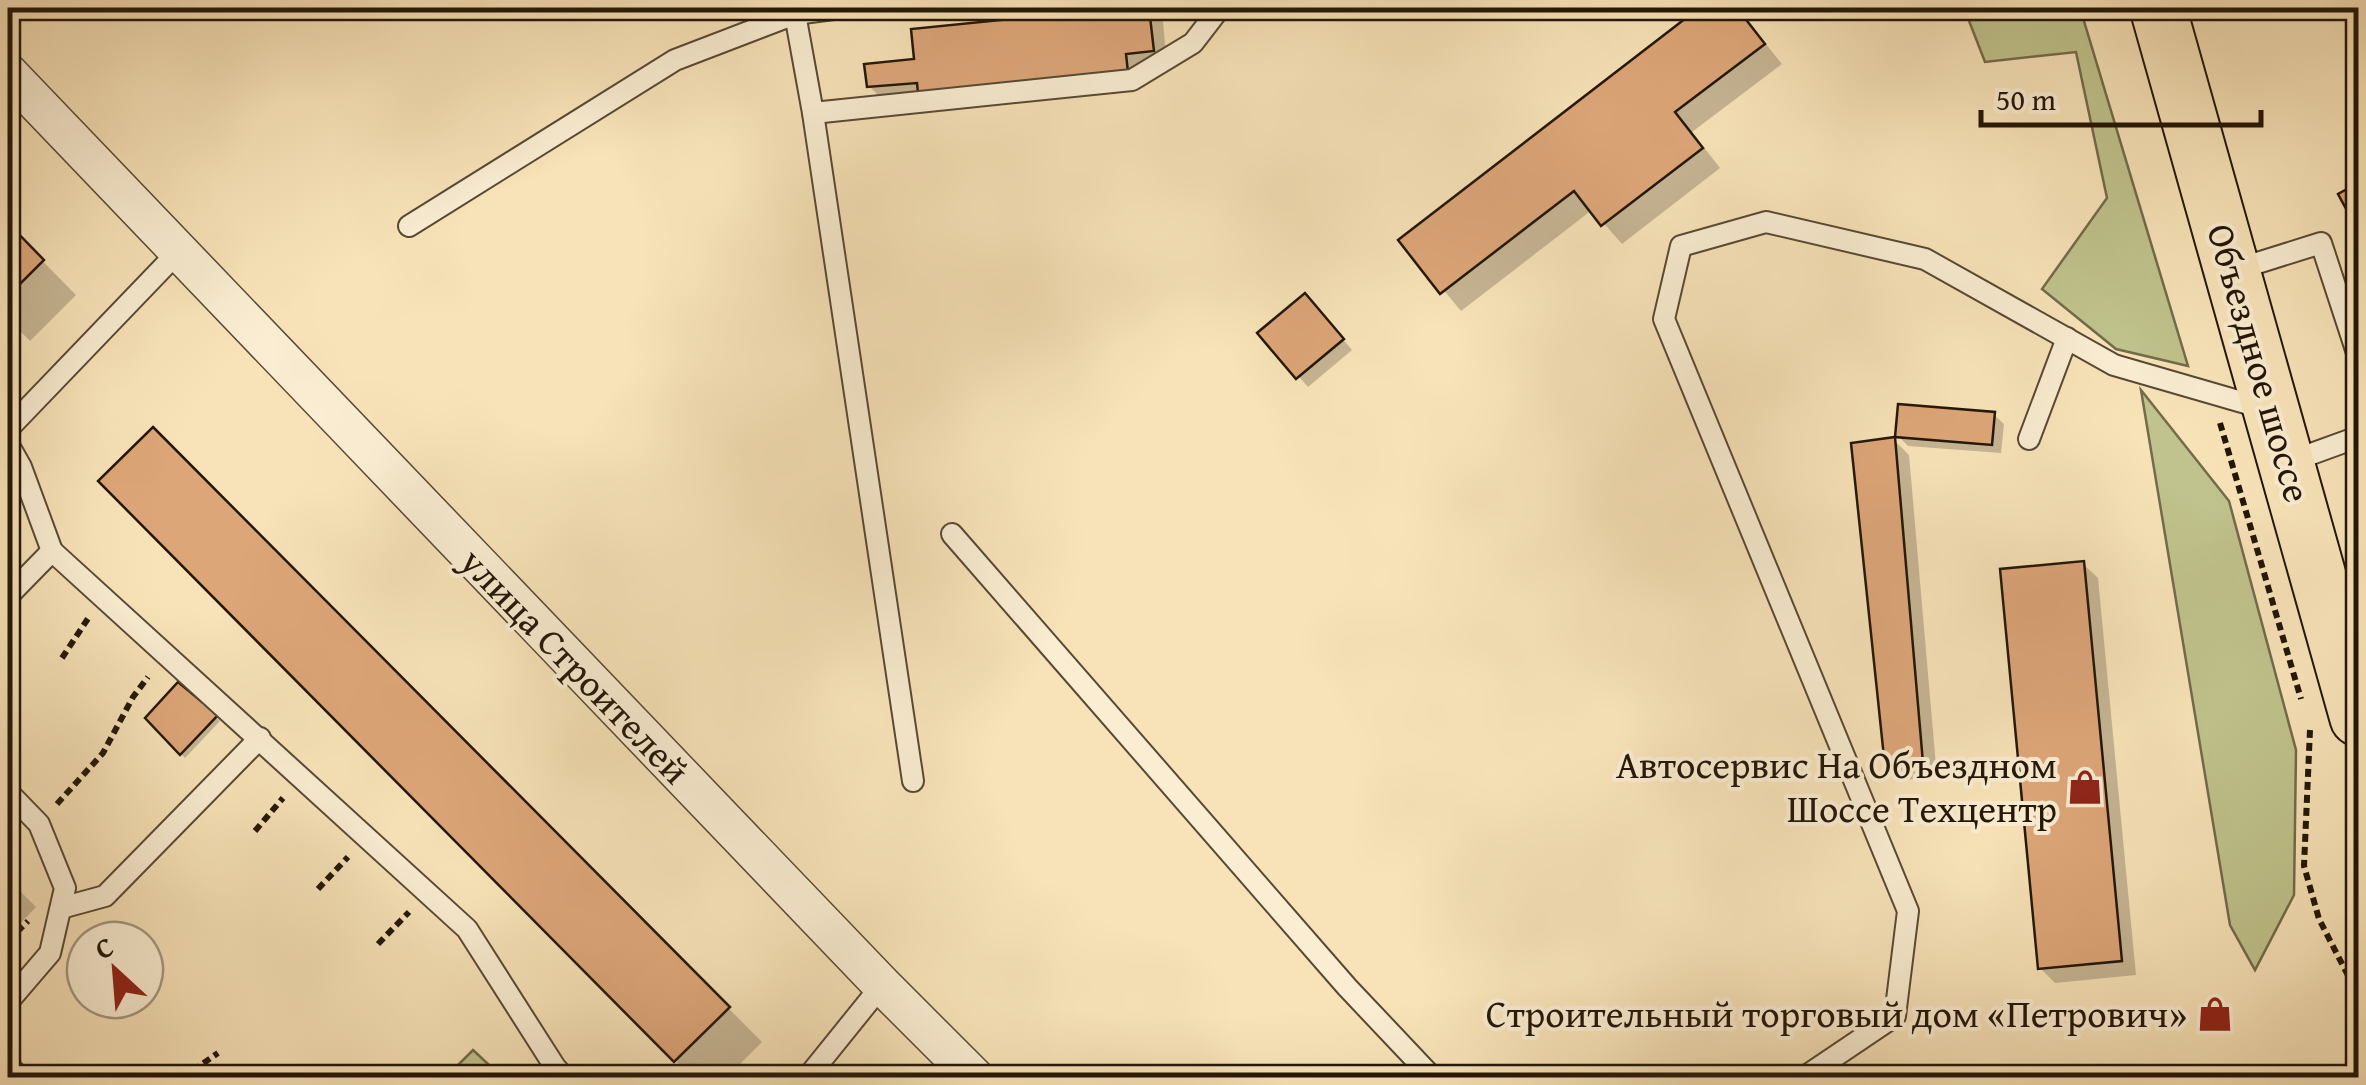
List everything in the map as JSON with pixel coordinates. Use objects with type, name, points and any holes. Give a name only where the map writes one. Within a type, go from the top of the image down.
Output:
[{"type":"main road","name":"Объездное шоссе","points":[[2158,8],[2281,437],[2335,705]]},
{"type":"street","name":"улица Строителей","points":[[8,73],[882,985],[976,1078]]},
{"type":"lane","points":[[409,226],[675,60],[787,11],[841,8]]},
{"type":"lane","points":[[813,113],[1132,80],[1193,43],[1220,8]]},
{"type":"lane","points":[[787,11],[813,113],[913,781]]},
{"type":"lane","points":[[1804,1078],[1895,1016],[1908,911],[1664,319],[1681,246],[1766,222],[1924,259],[2114,365],[2211,393],[2281,437],[2358,438]]},
{"type":"lane","points":[[2233,271],[2321,244],[2358,356]]},
{"type":"lane","points":[[8,429],[177,253]]},
{"type":"lane","points":[[2029,438],[2067,338]]},
{"type":"lane","points":[[8,444],[21,466],[52,551],[466,928],[554,1067],[566,1078]]},
{"type":"lane","points":[[952,534],[1346,986],[1434,1078]]},
{"type":"lane","points":[[8,596],[52,551]]},
{"type":"lane","points":[[61,908],[105,896],[260,738]]},
{"type":"lane","points":[[8,792],[39,824],[65,888],[50,953],[8,1002]]},
{"type":"lane","points":[[807,1078],[882,985]]},
{"type":"lane","points":[[8,1064],[20,1078]]},
{"type":"path","points":[[2211,393],[2335,705],[2312,735],[2304,866],[2320,919],[2358,995]]},
{"type":"path","points":[[62,658],[103,596]]},
{"type":"path","points":[[39,824],[104,754],[133,697],[167,653]]},
{"type":"path","points":[[255,831],[302,777]]},
{"type":"path","points":[[318,890],[366,837]]},
{"type":"path","points":[[378,944],[428,893]]},
{"type":"path","points":[[182,1078],[218,1053]]},
{"type":"green space","points":[[1964,8],[2080,8],[2188,366],[2116,349],[2042,289],[2107,198],[2076,52],[1985,62]]},
{"type":"green space","points":[[2141,390],[2229,501],[2296,750],[2294,895],[2255,970],[2230,925]]},
{"type":"green space","points":[[473,1050],[502,1077],[446,1077]]},
{"type":"building","points":[[1149,8],[1154,51],[1126,54],[1128,72],[918,93],[917,83],[867,87],[864,64],[914,59],[911,29]]},
{"type":"building","points":[[1699,8],[1737,8],[1765,44],[1675,112],[1703,148],[1601,226],[1574,191],[1440,294],[1398,240]]},
{"type":"building","points":[[2358,183],[2358,231],[2338,194]]},
{"type":"building","points":[[8,223],[44,260],[8,296]]},
{"type":"building","points":[[1305,293],[1344,339],[1296,379],[1257,333]]},
{"type":"building","points":[[1898,404],[1995,412],[1992,445],[1895,437]]},
{"type":"building","points":[[153,427],[730,1007],[674,1062],[98,481]]},
{"type":"building","points":[[1895,437],[1923,763],[1885,767],[1851,443]]},
{"type":"building","points":[[2084,561],[2122,961],[2038,969],[2000,569]]},
{"type":"building","points":[[178,682],[218,715],[180,755],[145,718]]},
{"type":"place","name":"Автосервис На Объездном Шоссе Техцентр","points":[[2085,787]]},
{"type":"place","name":"Строительный торговый дом «Петрович»","points":[[2215,1014]]}]
